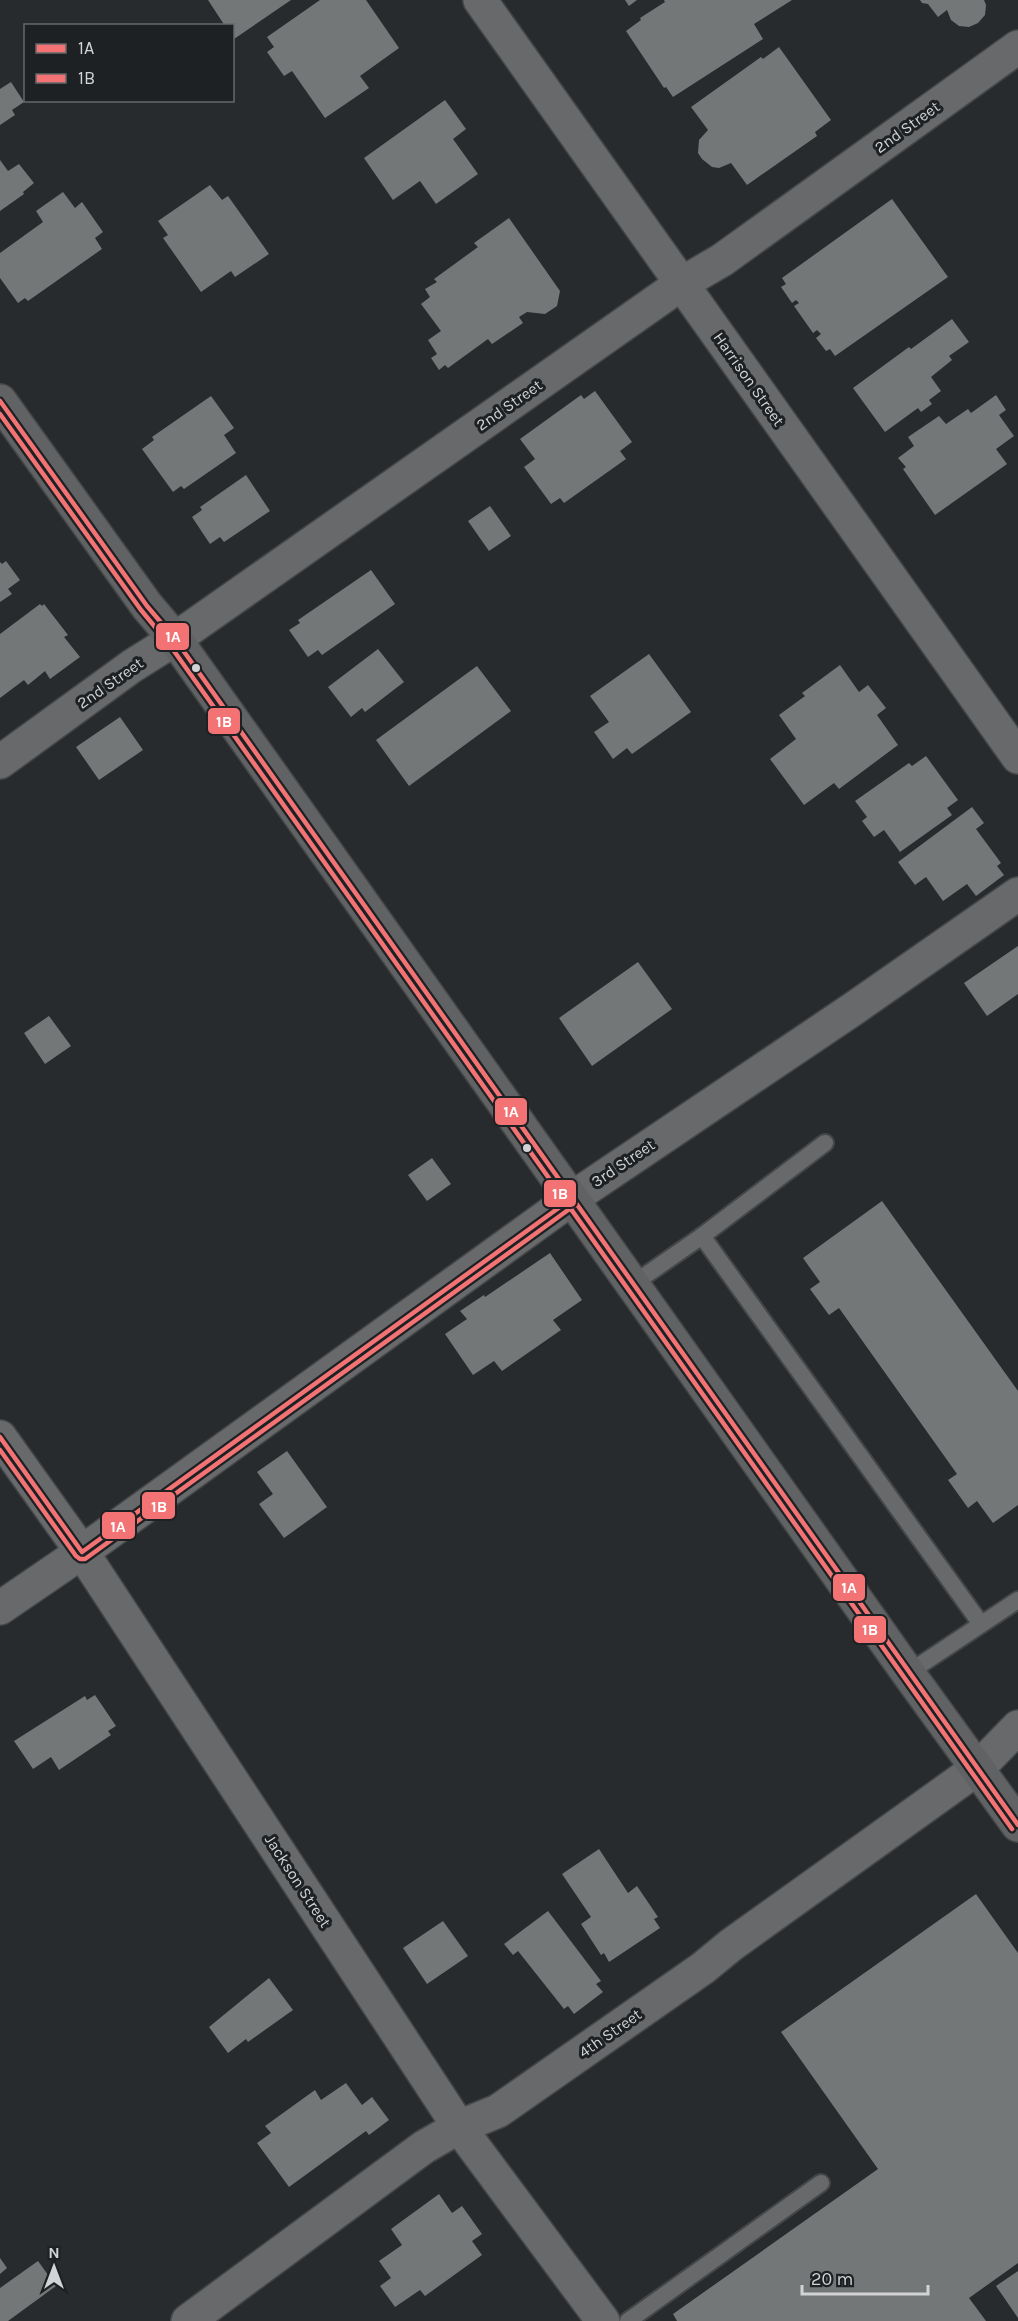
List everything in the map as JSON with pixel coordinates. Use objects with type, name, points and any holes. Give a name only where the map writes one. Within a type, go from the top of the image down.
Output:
[{"type":"street","name":"Harrison Street","points":[[480,0],[1018,757]]},
{"type":"street","name":"2nd Street","points":[[0,762],[132,666],[175,639],[681,284],[722,260],[1018,47]]},
{"type":"street","points":[[0,401],[147,606],[175,639],[1018,1825]]},
{"type":"street","name":"3rd Street","points":[[0,1608],[82,1552],[571,1198],[853,1009],[1018,894]]},
{"type":"street","name":"Jackson Street","points":[[0,1437],[82,1552],[459,2127],[603,2321]]},
{"type":"street","name":"4th Street","points":[[188,2321],[424,2148],[459,2127],[498,2111],[703,1968],[731,1945],[978,1768],[1018,1726]]},
{"type":"lane","points":[[633,1284],[702,1236],[825,1143]]},
{"type":"lane","points":[[702,1236],[981,1624]]},
{"type":"lane","points":[[908,1673],[1018,1600]]},
{"type":"lane","points":[[627,2321],[821,2183]]},
{"type":"building","points":[[208,0],[291,0],[234,39],[234,24],[224,24]]},
{"type":"building","points":[[320,0],[366,0],[399,48],[360,76],[369,88],[325,118],[292,71],[284,76],[267,52],[274,47],[267,37]]},
{"type":"building","points":[[625,0],[637,0],[629,6]]},
{"type":"building","points":[[664,0],[792,0],[754,24],[763,39],[673,97],[666,87],[664,88],[626,31],[641,20],[640,18],[665,2]]},
{"type":"building","points":[[920,0],[984,0],[985,15],[978,23],[969,27],[959,26],[951,20],[947,10],[938,17],[928,4]]},
{"type":"building","points":[[779,47],[831,120],[815,132],[817,136],[747,185],[731,163],[719,168],[712,167],[702,159],[698,153],[699,140],[708,130],[691,107],[761,57],[763,59]]},
{"type":"building","points":[[11,82],[24,102],[12,110],[15,115],[0,125],[0,89]]},
{"type":"building","points":[[445,100],[466,129],[453,139],[478,174],[436,204],[420,181],[393,200],[364,158]]},
{"type":"building","points":[[0,160],[8,171],[19,164],[34,183],[23,192],[24,194],[0,211]]},
{"type":"building","points":[[210,185],[222,200],[228,196],[269,254],[235,277],[231,271],[201,292],[163,238],[168,235],[158,221]]},
{"type":"building","points":[[63,192],[75,208],[82,202],[103,232],[95,238],[102,249],[28,301],[25,298],[18,303],[0,278],[0,253],[43,222],[36,211]]},
{"type":"building","points":[[892,199],[948,277],[835,356],[830,349],[826,351],[816,338],[821,334],[817,330],[813,333],[794,306],[799,303],[796,300],[792,303],[781,287],[786,284],[782,278]]},
{"type":"building","points":[[509,218],[560,291],[557,306],[545,314],[527,312],[519,317],[523,323],[492,344],[488,339],[448,368],[445,365],[439,370],[431,358],[437,354],[428,340],[441,331],[421,304],[430,297],[425,289],[437,282],[434,279],[478,247],[474,243]]},
{"type":"building","points":[[952,319],[969,342],[949,356],[952,360],[931,377],[941,391],[929,400],[932,404],[921,412],[918,408],[885,432],[853,388]]},
{"type":"building","points":[[595,391],[632,442],[620,451],[626,459],[564,503],[560,498],[551,504],[524,467],[535,459],[520,439],[581,395],[584,399]]},
{"type":"building","points":[[996,395],[1006,410],[999,415],[1014,436],[996,449],[1007,464],[935,515],[903,469],[906,467],[898,458],[914,446],[908,437],[939,416],[946,424],[968,409],[971,413]]},
{"type":"building","points":[[211,396],[234,428],[224,435],[236,453],[184,489],[181,486],[173,492],[142,449],[154,440],[152,437]]},
{"type":"building","points":[[246,475],[270,511],[224,542],[220,537],[210,544],[192,517],[202,510],[200,507]]},
{"type":"building","points":[[490,506],[511,536],[489,551],[468,521]]},
{"type":"building","points":[[6,561],[20,580],[8,589],[12,594],[0,602],[0,562],[2,564]]},
{"type":"building","points":[[371,570],[395,604],[322,655],[318,650],[308,657],[289,630],[300,623],[298,620]]},
{"type":"building","points":[[40,604],[42,606],[44,604],[68,635],[64,637],[80,657],[50,679],[45,671],[28,685],[24,680],[0,698],[0,634]]},
{"type":"building","points":[[378,649],[404,682],[365,712],[362,708],[351,717],[328,687]]},
{"type":"building","points":[[649,654],[691,712],[632,754],[627,748],[613,759],[594,732],[609,722],[590,696]]},
{"type":"building","points":[[840,665],[859,692],[868,685],[886,708],[877,715],[898,745],[839,789],[834,783],[804,805],[770,759],[796,739],[779,715],[805,696],[802,693]]},
{"type":"building","points":[[477,666],[511,711],[409,786],[376,740]]},
{"type":"building","points":[[120,717],[143,750],[99,780],[76,747]]},
{"type":"building","points":[[926,756],[958,800],[947,808],[952,815],[900,852],[884,830],[874,837],[862,821],[867,817],[855,801],[909,763],[912,766]]},
{"type":"building","points":[[972,807],[984,823],[976,829],[1001,863],[997,866],[1004,875],[976,896],[967,884],[943,901],[926,877],[915,885],[898,862]]},
{"type":"building","points":[[1018,946],[1018,994],[987,1016],[964,983]]},
{"type":"building","points":[[638,962],[672,1009],[592,1066],[559,1018]]},
{"type":"building","points":[[49,1016],[71,1046],[45,1064],[24,1033]]},
{"type":"building","points":[[432,1158],[451,1184],[427,1201],[408,1175]]},
{"type":"building","points":[[882,1201],[1018,1391],[1018,1505],[993,1523],[977,1501],[968,1508],[948,1480],[957,1474],[839,1308],[829,1315],[810,1289],[820,1282],[803,1258]]},
{"type":"building","points":[[550,1253],[582,1300],[553,1320],[561,1330],[502,1371],[494,1361],[473,1375],[445,1334],[467,1319],[460,1311]]},
{"type":"building","points":[[287,1451],[327,1507],[284,1538],[259,1504],[273,1494],[257,1472]]},
{"type":"building","points":[[95,1695],[116,1726],[108,1731],[111,1735],[59,1770],[51,1757],[33,1769],[14,1741],[85,1696],[87,1700]]},
{"type":"building","points":[[599,1849],[628,1893],[637,1886],[658,1917],[654,1919],[660,1928],[609,1962],[604,1953],[601,1955],[581,1924],[591,1917],[562,1874]]},
{"type":"building","points":[[976,1894],[1018,1953],[1018,2263],[969,2298],[986,2321],[677,2321],[673,2314],[878,2169],[781,2032]]},
{"type":"building","points":[[548,1911],[601,1981],[596,1984],[603,1992],[574,2014],[568,2006],[564,2009],[518,1951],[513,1955],[504,1944]]},
{"type":"building","points":[[443,1921],[468,1956],[427,1984],[403,1948]]},
{"type":"building","points":[[269,1978],[293,2010],[248,2042],[246,2039],[228,2053],[209,2027]]},
{"type":"building","points":[[346,2083],[362,2105],[372,2097],[389,2120],[369,2135],[366,2131],[289,2187],[257,2143],[271,2133],[265,2126],[315,2090],[321,2100]]},
{"type":"building","points":[[439,2194],[452,2213],[462,2206],[482,2234],[472,2241],[482,2255],[425,2296],[420,2290],[395,2307],[380,2286],[391,2278],[379,2261],[402,2245],[391,2229]]},
{"type":"building","points":[[0,2258],[7,2268],[0,2274]]},
{"type":"building","points":[[38,2261],[56,2286],[8,2321],[0,2321],[0,2288]]},
{"type":"building","points":[[1018,2271],[1018,2318],[996,2286]]},
{"type":"transit line","name":"1A","points":[[0,401],[147,606],[175,639],[1018,1825]]},
{"type":"transit line","name":"1B","points":[[0,414],[141,610],[169,644],[1012,1829]]},
{"type":"transit line","name":"1A","points":[[0,1437],[82,1552],[571,1199]]},
{"type":"transit line","name":"1B","points":[[0,1450],[76,1556],[85,1559],[575,1205]]}]
